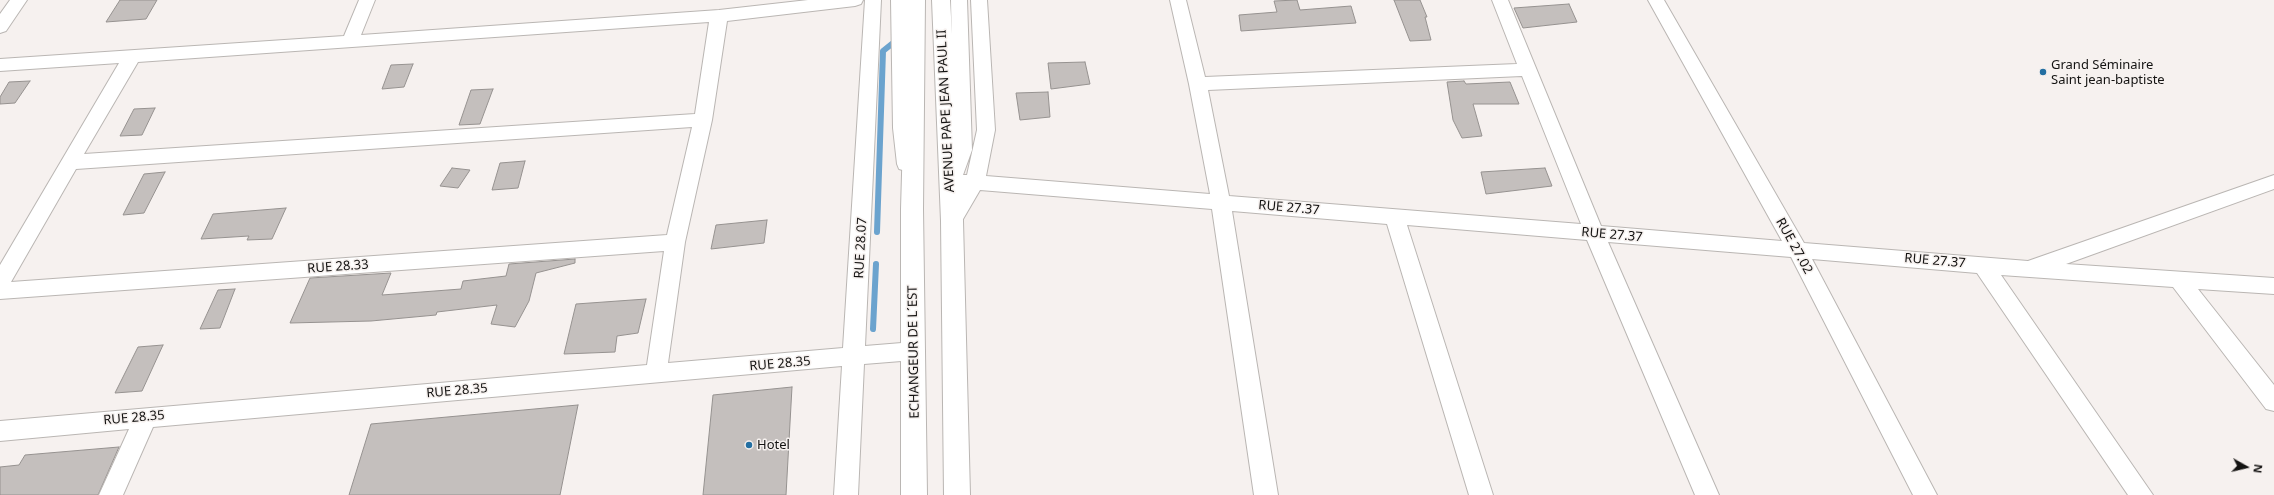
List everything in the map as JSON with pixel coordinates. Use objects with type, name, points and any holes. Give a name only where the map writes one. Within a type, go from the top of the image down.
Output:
[{"type":"highway","name":"AVENUE PAPE JEAN PAUL II","points":[[912,209],[916,0]]},
{"type":"highway","name":"AVENUE PAPE JEAN PAUL II","points":[[941,0],[952,221]]},
{"type":"highway","name":"ECHANGEUR DE L´EST","points":[[912,209],[915,446],[914,495]]},
{"type":"highway","points":[[952,221],[957,495]]},
{"type":"highway","points":[[955,404],[965,495]]},
{"type":"highway","points":[[909,495],[915,446]]},
{"type":"street","points":[[0,27],[19,0]]},
{"type":"street","points":[[350,41],[367,0]]},
{"type":"street","points":[[0,65],[719,16],[855,0]]},
{"type":"street","name":"RUE 28.07","points":[[846,495],[855,357],[873,0]]},
{"type":"street","points":[[899,0],[902,128],[912,209]]},
{"type":"street","points":[[950,183],[963,150],[959,0]]},
{"type":"street","points":[[952,221],[974,182],[986,130],[979,0]]},
{"type":"street","points":[[1178,0],[1198,84],[1221,203],[1266,495]]},
{"type":"street","points":[[1500,0],[1594,233],[1706,495]]},
{"type":"street","name":"RUE 27.02","points":[[1656,0],[1797,249],[1925,495]]},
{"type":"street","points":[[656,375],[675,242],[703,120],[719,16]]},
{"type":"street","points":[[0,283],[132,56]]},
{"type":"street","points":[[1198,84],[1527,70]]},
{"type":"street","points":[[70,162],[703,120]]},
{"type":"street","name":"RUE 27.37","points":[[950,183],[974,182],[2028,269],[2274,286]]},
{"type":"street","points":[[2028,269],[2274,182]]},
{"type":"street","points":[[1395,217],[1481,495]]},
{"type":"street","name":"RUE 28.33","points":[[0,291],[675,242]]},
{"type":"street","points":[[1983,265],[2140,495]]},
{"type":"street","points":[[2180,280],[2274,402]]},
{"type":"street","name":"RUE 28.35","points":[[0,431],[146,417],[656,375],[914,351]]},
{"type":"street","points":[[111,495],[146,417]]},
{"type":"building","points":[[120,0],[157,0],[146,19],[106,22]]},
{"type":"building","points":[[1297,0],[1300,10],[1351,6],[1356,23],[1241,31],[1239,15],[1277,12],[1274,1]]},
{"type":"building","points":[[1394,0],[1420,0],[1427,17],[1425,17],[1431,40],[1410,41]]},
{"type":"building","points":[[1569,4],[1577,22],[1523,28],[1514,8]]},
{"type":"building","points":[[1085,62],[1090,84],[1051,89],[1048,63]]},
{"type":"building","points":[[413,64],[404,87],[382,89],[391,65]]},
{"type":"building","points":[[30,81],[15,103],[0,104],[0,97],[9,82]]},
{"type":"building","points":[[1464,81],[1466,84],[1510,82],[1519,104],[1473,104],[1482,136],[1462,138],[1453,120],[1447,82]]},
{"type":"building","points":[[493,89],[480,124],[459,125],[471,90]]},
{"type":"building","points":[[1048,92],[1050,117],[1020,120],[1016,93]]},
{"type":"building","points":[[155,108],[142,135],[120,136],[134,109]]},
{"type":"building","points":[[525,161],[518,188],[492,190],[500,163]]},
{"type":"building","points":[[452,168],[470,170],[458,188],[440,186]]},
{"type":"building","points":[[1545,168],[1552,186],[1486,194],[1481,172]]},
{"type":"building","points":[[165,172],[144,213],[123,215],[144,174]]},
{"type":"building","points":[[286,208],[272,239],[247,240],[249,236],[201,239],[213,214]]},
{"type":"building","points":[[767,220],[764,243],[711,249],[716,225]]},
{"type":"building","points":[[575,259],[575,263],[536,273],[529,301],[515,327],[491,324],[497,305],[437,312],[436,315],[371,321],[290,323],[310,278],[391,273],[382,295],[461,289],[463,281],[506,276],[509,264]]},
{"type":"building","points":[[235,289],[220,328],[200,329],[218,290]]},
{"type":"building","points":[[646,299],[638,333],[617,336],[615,352],[564,354],[576,304]]},
{"type":"building","points":[[163,345],[142,391],[115,393],[138,347]]},
{"type":"building","name":"Hotel","points":[[792,387],[786,495],[703,495],[713,395]]},
{"type":"building","points":[[578,405],[560,495],[349,495],[371,424]]},
{"type":"building","points":[[119,447],[98,495],[0,495],[0,467],[19,465],[25,455]]},
{"type":"waterway","points":[[877,232],[883,51],[898,39]]},
{"type":"waterway","points":[[873,329],[876,264]]},
{"type":"place","name":"Grand Séminaire Saint jean-baptiste","points":[[2043,72]]},
{"type":"place","name":"Hotel","points":[[749,445]]}]
